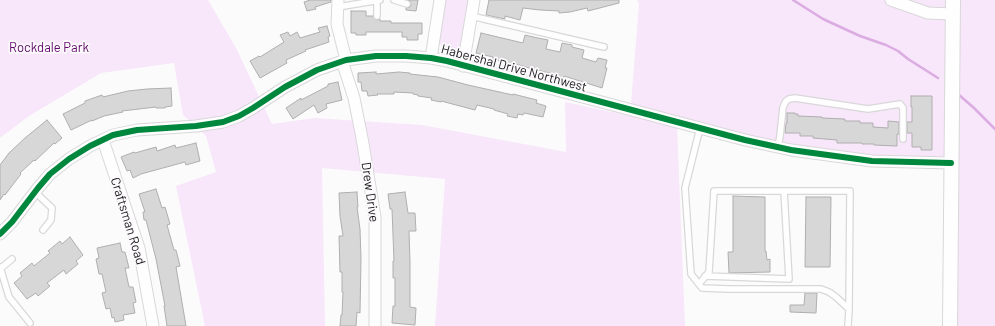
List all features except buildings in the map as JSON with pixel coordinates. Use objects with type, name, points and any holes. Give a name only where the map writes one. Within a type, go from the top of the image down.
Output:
[{"type":"street","points":[[431,58],[440,0]]},
{"type":"street","points":[[463,66],[474,0]]},
{"type":"street","points":[[891,0],[928,13],[953,7],[950,326]]},
{"type":"street","name":"Drew Drive","points":[[338,4],[338,24],[344,60],[362,138],[375,217],[375,326]]},
{"type":"street","name":"Habershal Drive Northwest","points":[[0,234],[12,222],[50,174],[69,159],[90,146],[113,136],[137,130],[196,126],[223,122],[253,108],[285,87],[317,70],[344,60],[376,56],[431,58],[745,140],[791,150],[872,161],[951,163]]},
{"type":"street","name":"Craftsman Road","points":[[103,140],[139,248],[153,326]]},
{"type":"lane","points":[[338,4],[378,0],[377,16]]},
{"type":"lane","points":[[394,0],[407,4]]},
{"type":"lane","points":[[356,11],[357,2]]},
{"type":"lane","points":[[471,16],[604,47]]},
{"type":"lane","points":[[778,147],[783,107],[786,101],[795,98],[868,109],[900,104],[903,108],[902,139]]},
{"type":"lane","points":[[700,128],[685,188],[691,274],[702,288],[821,289],[829,292],[849,309]]},
{"type":"lane","points":[[699,284],[709,272],[714,191],[850,191],[848,326]]},
{"type":"lane","points":[[705,276],[789,279],[784,191]]},
{"type":"lane","points":[[35,192],[52,208],[51,220],[42,230]]},
{"type":"lane","points":[[12,259],[0,268],[9,297],[30,323]]},
{"type":"green space","name":"Rockdale Park","points":[[0,0],[208,0],[236,48],[272,124],[314,118],[422,125],[566,152],[565,102],[630,116],[639,4],[637,0],[995,0],[995,326],[949,326],[947,159],[853,159],[677,127],[685,326],[435,326],[445,179],[322,168],[325,326],[205,326],[176,186],[216,172],[206,136],[183,115],[174,63],[101,73],[29,116],[0,138]]},
{"type":"green space","points":[[444,0],[471,0],[462,46],[452,51],[443,48],[438,41]]},
{"type":"waterway","points":[[793,0],[823,19],[898,51],[938,78]]},
{"type":"waterway","points":[[958,94],[995,129]]},
{"type":"cycle path","points":[[0,234],[12,222],[50,174],[69,159],[90,146],[113,135],[137,130],[196,126],[223,122],[239,116],[285,87],[317,70],[346,60],[376,56],[406,56],[447,61],[745,140],[791,150],[872,161],[951,163]]}]
